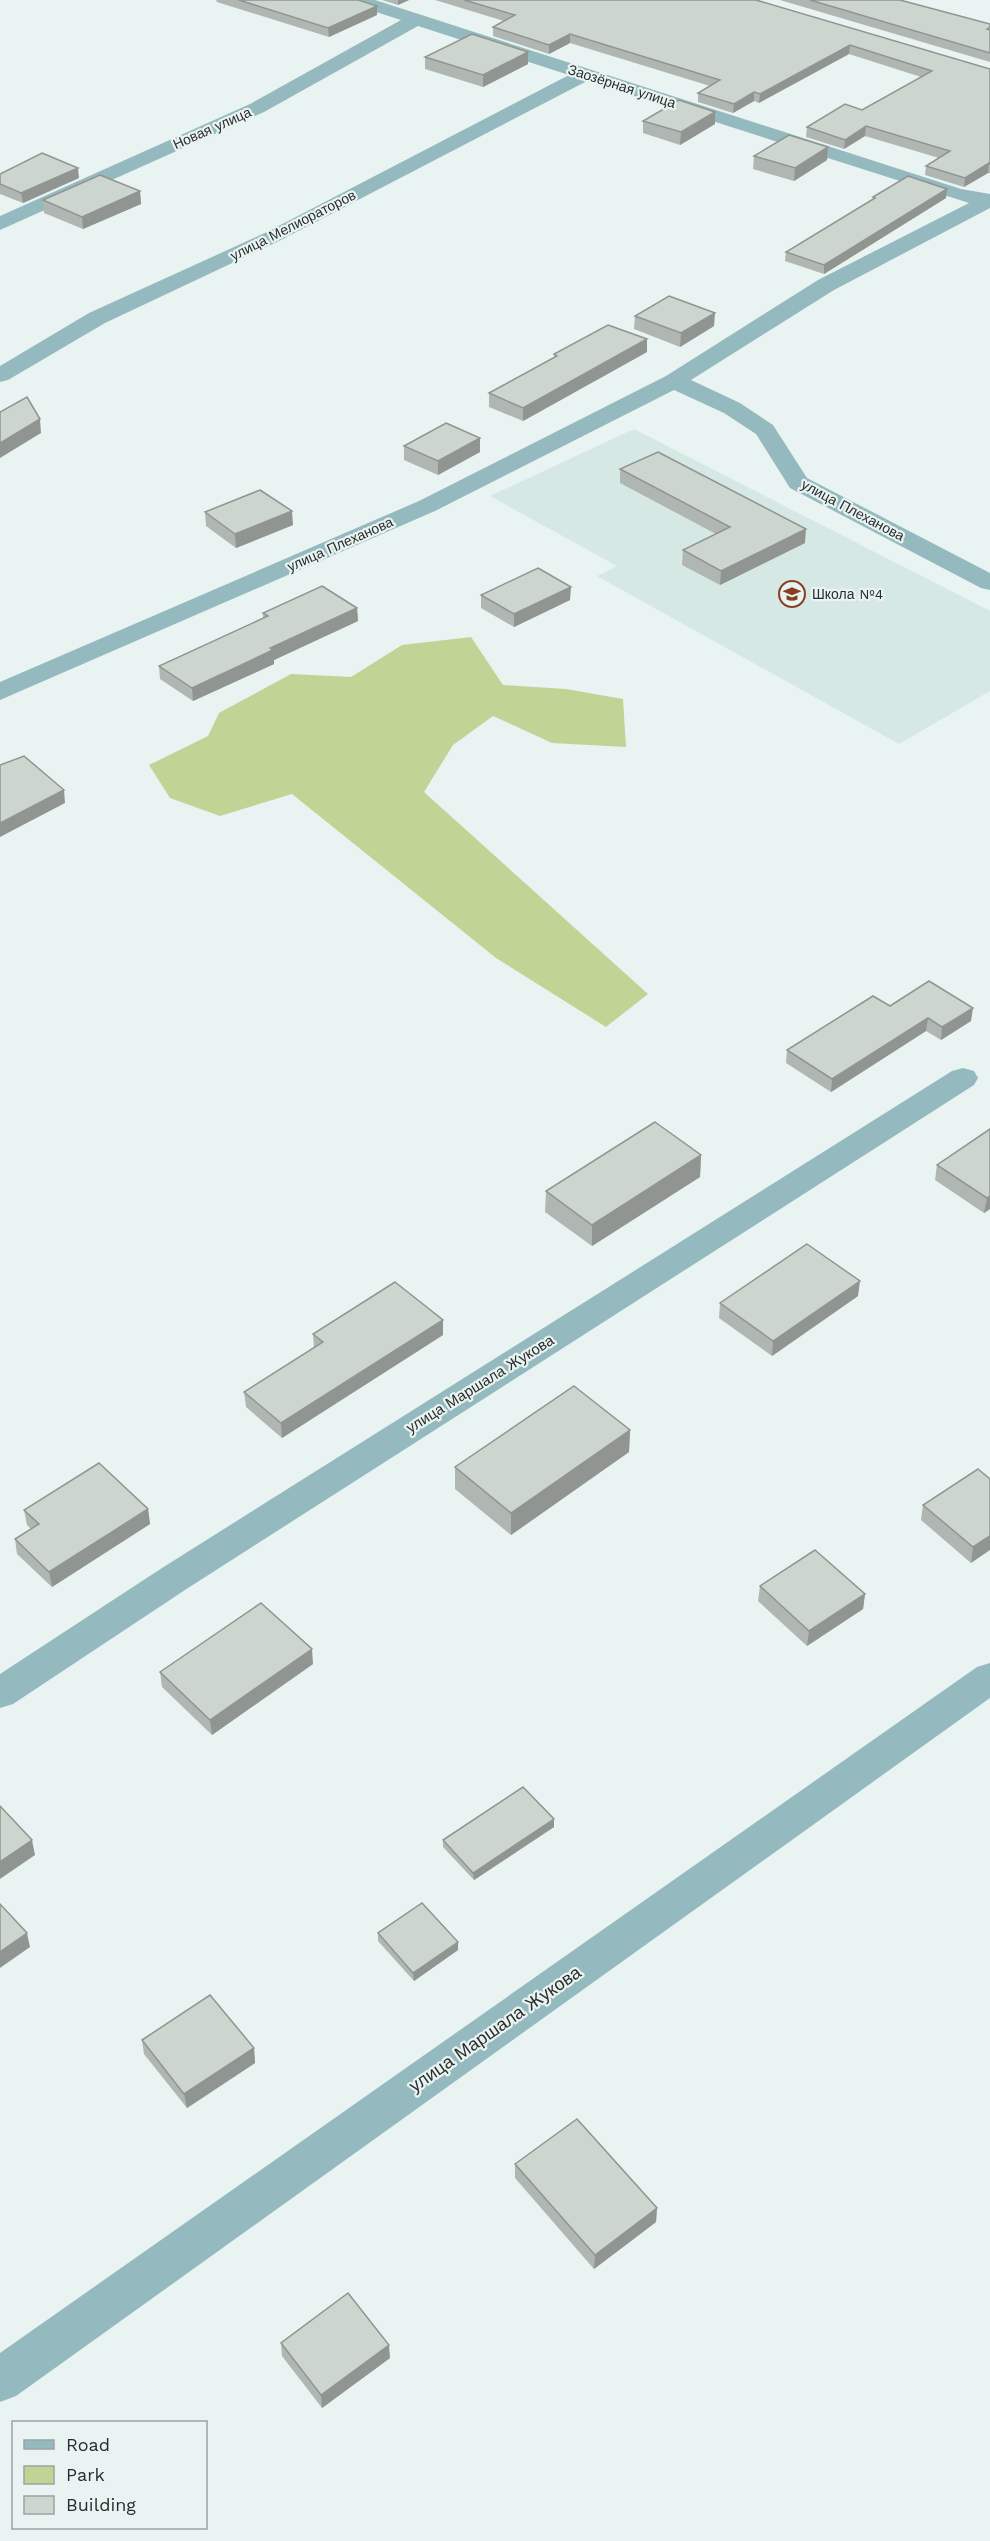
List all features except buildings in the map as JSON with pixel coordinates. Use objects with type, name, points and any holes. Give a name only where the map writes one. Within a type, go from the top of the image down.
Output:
[{"type":"street","name":"Заозёрная улица","points":[[357,0],[954,193],[989,201]]},
{"type":"street","name":"Новая улица","points":[[0,224],[257,108],[416,19]]},
{"type":"street","name":"улица Мелиораторов","points":[[0,375],[98,318],[274,236],[585,74]]},
{"type":"street","name":"улица Плеханова","points":[[0,692],[427,506],[674,381],[826,285],[989,201]]},
{"type":"street","name":"улица Плеханова","points":[[674,381],[732,408],[765,430],[798,483],[990,583]]},
{"type":"street","name":"улица Маршала Жукова","points":[[0,1693],[195,1565],[963,1078]]},
{"type":"street","name":"улица Маршала Жукова","points":[[0,2380],[990,1678]]},
{"type":"shaded area","name":"Школа №4","points":[[634,429],[990,611],[990,691],[899,744],[597,576],[617,566],[490,496]]},
{"type":"green space","points":[[471,637],[503,685],[566,689],[623,699],[626,747],[552,743],[493,716],[453,745],[424,792],[648,994],[606,1027],[496,958],[292,794],[220,816],[170,798],[149,765],[208,736],[219,713],[291,674],[351,677],[402,645]]},
{"type":"place","name":"Школа №4","points":[[792,594]]}]
